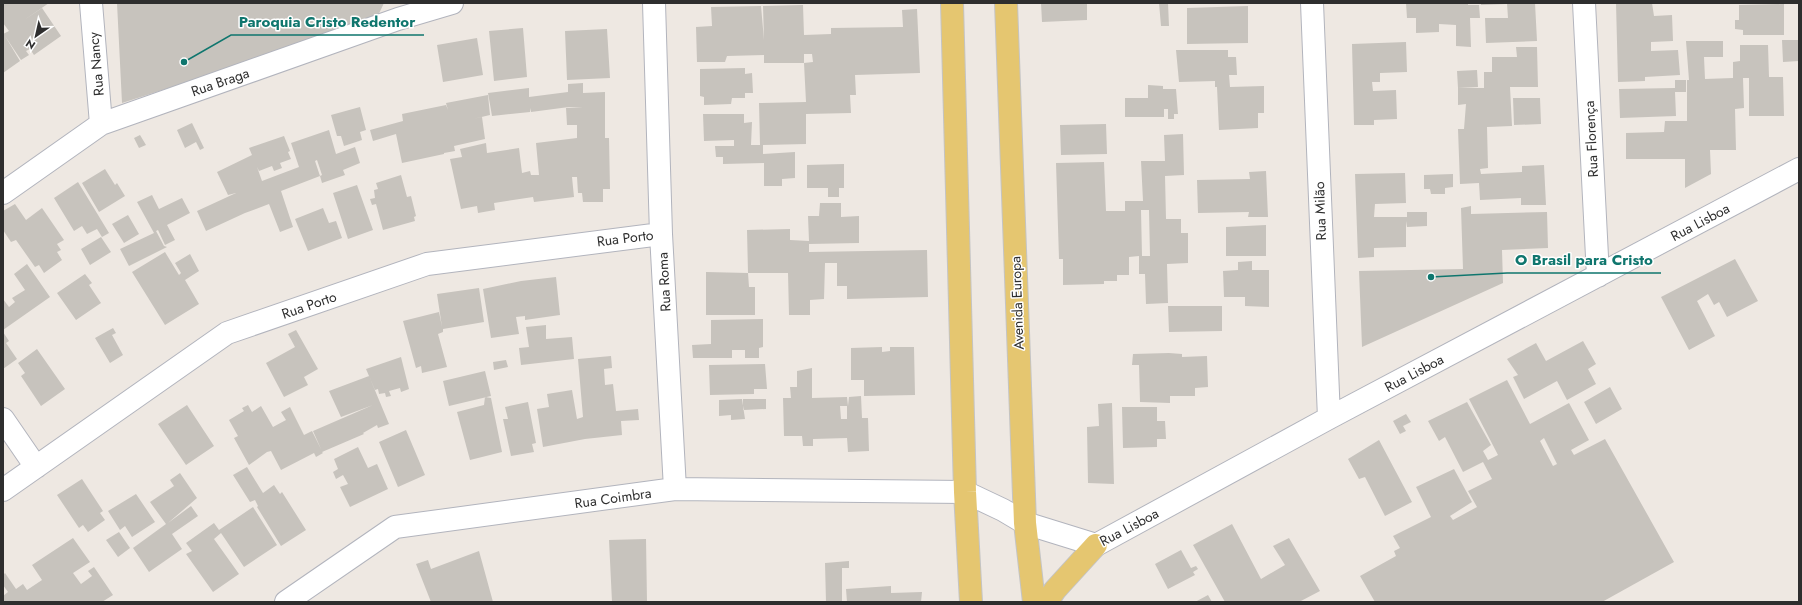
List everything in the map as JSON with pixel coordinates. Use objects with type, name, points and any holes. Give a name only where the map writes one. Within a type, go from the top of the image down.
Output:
[{"type":"main road","points":[[952,3],[965,492],[971,602]]},
{"type":"main road","name":"Avenida Europa","points":[[1006,3],[1025,523],[1034,602]]},
{"type":"main road","points":[[1047,602],[1055,590],[1096,545]]},
{"type":"street","name":"Rua Nancy","points":[[91,3],[101,124]]},
{"type":"street","name":"Rua Braga","points":[[3,193],[101,124],[400,11],[452,3]]},
{"type":"street","name":"Rua Roma","points":[[654,3],[661,234],[675,489]]},
{"type":"street","name":"Rua Milão","points":[[1312,3],[1329,418]]},
{"type":"street","name":"Rua Florença","points":[[1584,3],[1598,276]]},
{"type":"street","name":"Rua Lisboa","points":[[965,492],[1003,510],[1025,523],[1096,545],[1329,418],[1799,169]]},
{"type":"street","name":"Rua Porto","points":[[3,490],[227,333],[427,264],[661,234]]},
{"type":"street","points":[[3,419],[36,467]]},
{"type":"street","name":"Rua Coimbra","points":[[286,602],[395,527],[675,489],[965,492]]},
{"type":"building","points":[[3,3],[49,3],[24,20],[42,8],[61,36],[34,55],[30,49],[26,51],[29,55],[21,60],[5,36],[20,61],[3,73],[3,34],[9,31],[3,23]]},
{"type":"building","points":[[117,3],[384,3],[375,22],[122,103]]},
{"type":"building","points":[[1041,3],[1087,3],[1087,20],[1042,22]]},
{"type":"building","points":[[1159,3],[1168,3],[1169,26],[1161,26]]},
{"type":"building","points":[[1406,3],[1468,3],[1468,5],[1479,5],[1480,18],[1470,18],[1471,47],[1456,46],[1456,25],[1439,24],[1439,32],[1416,33],[1416,18],[1407,18]]},
{"type":"building","points":[[1481,3],[1506,3],[1506,4],[1481,5]]},
{"type":"building","points":[[1507,3],[1535,3],[1537,41],[1486,43],[1485,18],[1508,18]]},
{"type":"building","points":[[1616,3],[1652,3],[1654,16],[1672,15],[1673,41],[1651,42],[1651,51],[1678,50],[1680,75],[1645,77],[1645,81],[1618,82]]},
{"type":"building","points":[[1784,4],[1784,35],[1743,35],[1743,30],[1735,29],[1735,20],[1739,20],[1739,5]]},
{"type":"building","points":[[803,5],[804,35],[831,34],[831,28],[903,27],[902,10],[917,9],[920,73],[855,75],[856,95],[850,95],[851,113],[806,114],[806,144],[763,145],[763,154],[795,152],[795,178],[782,179],[782,186],[764,186],[764,163],[723,164],[723,157],[716,157],[715,146],[734,146],[734,140],[704,141],[703,114],[744,114],[744,123],[752,122],[751,145],[760,145],[759,103],[806,102],[804,63],[764,63],[764,55],[727,56],[725,62],[697,62],[696,27],[712,26],[711,7],[761,6],[764,40],[763,6]],"holes":[[[804,54],[812,54],[813,62],[804,63]]]},
{"type":"building","points":[[1248,6],[1248,43],[1187,44],[1187,8]]},
{"type":"building","points":[[523,28],[527,77],[494,81],[489,31]]},
{"type":"building","points":[[607,29],[610,78],[567,80],[565,31]]},
{"type":"building","points":[[477,38],[483,75],[443,82],[437,45]]},
{"type":"building","points":[[1782,40],[1799,40],[1799,61],[1783,62]]},
{"type":"building","points":[[1686,41],[1723,41],[1723,57],[1704,57],[1705,79],[1733,78],[1733,62],[1740,61],[1740,45],[1768,45],[1769,77],[1783,77],[1784,116],[1749,116],[1749,78],[1743,78],[1744,108],[1735,109],[1736,150],[1710,150],[1711,174],[1685,188],[1685,159],[1626,159],[1626,133],[1664,132],[1665,121],[1687,121],[1687,80],[1689,80]]},
{"type":"building","points":[[1406,42],[1407,72],[1380,73],[1380,82],[1372,82],[1373,91],[1396,90],[1397,119],[1374,120],[1374,125],[1354,125],[1352,44]]},
{"type":"building","points":[[1516,47],[1537,47],[1538,87],[1510,87],[1512,126],[1487,127],[1488,168],[1480,169],[1481,174],[1522,172],[1522,166],[1544,165],[1546,205],[1521,205],[1521,198],[1480,200],[1479,183],[1460,184],[1458,129],[1464,129],[1466,104],[1458,105],[1458,88],[1484,88],[1484,72],[1492,72],[1492,57],[1517,57]]},
{"type":"building","points":[[1176,50],[1228,50],[1228,57],[1236,57],[1237,75],[1229,75],[1230,87],[1264,86],[1264,113],[1258,113],[1258,128],[1219,130],[1217,87],[1215,87],[1215,81],[1179,82]]},
{"type":"building","points":[[745,68],[745,74],[752,73],[753,93],[745,93],[745,98],[732,98],[731,104],[704,105],[704,97],[700,96],[700,69]]},
{"type":"building","points":[[1477,70],[1478,87],[1458,88],[1457,71]]},
{"type":"building","points":[[1675,80],[1686,80],[1686,92],[1675,92],[1676,116],[1620,118],[1619,89],[1675,88]]},
{"type":"building","points":[[583,83],[583,93],[605,92],[605,138],[609,138],[610,189],[603,189],[603,202],[583,202],[582,193],[578,193],[577,177],[572,177],[574,197],[534,202],[533,197],[494,203],[495,210],[478,213],[477,206],[461,209],[450,159],[462,157],[460,149],[486,143],[487,153],[519,148],[522,173],[530,171],[531,175],[539,175],[536,143],[577,138],[577,125],[567,125],[566,108],[583,107],[569,107],[531,112],[530,108],[530,112],[492,116],[488,93],[529,88],[529,97],[568,92],[568,84]]},
{"type":"building","points":[[1148,85],[1163,86],[1163,89],[1176,89],[1178,114],[1174,114],[1174,119],[1168,119],[1168,109],[1164,109],[1164,117],[1125,117],[1125,98],[1148,98]]},
{"type":"building","points":[[488,95],[490,115],[473,119],[482,117],[485,139],[454,146],[455,151],[402,163],[396,134],[373,141],[370,130],[403,121],[402,114],[446,105],[448,110],[446,103]]},
{"type":"building","points":[[1513,98],[1540,98],[1541,124],[1514,125]]},
{"type":"building","points":[[360,107],[366,130],[360,132],[362,140],[344,146],[341,136],[337,136],[331,115]]},
{"type":"building","points":[[192,123],[204,148],[200,150],[196,142],[185,148],[177,130]]},
{"type":"building","points":[[1106,124],[1107,154],[1061,155],[1060,125]]},
{"type":"building","points":[[329,130],[336,154],[355,147],[360,163],[343,170],[345,175],[322,183],[320,176],[281,191],[293,227],[280,232],[269,204],[206,231],[197,211],[236,193],[228,195],[217,172],[252,155],[249,148],[284,136],[290,151],[288,152],[291,159],[280,163],[282,168],[274,171],[272,166],[259,171],[257,167],[262,181],[299,167],[291,143]],"holes":[[[317,160],[322,175],[320,176],[315,161]]]},
{"type":"building","points":[[1183,134],[1184,175],[1165,176],[1166,219],[1181,219],[1181,233],[1188,233],[1188,263],[1167,264],[1168,303],[1146,304],[1145,274],[1139,274],[1139,256],[1129,257],[1129,275],[1117,275],[1117,281],[1104,281],[1104,284],[1063,285],[1063,259],[1059,259],[1056,163],[1104,162],[1106,211],[1125,211],[1125,201],[1143,201],[1141,161],[1165,161],[1164,135]],"holes":[[[1141,210],[1149,210],[1150,256],[1142,256]]]},
{"type":"building","points":[[140,135],[146,145],[139,148],[134,138]]},
{"type":"building","points":[[844,164],[844,188],[839,188],[839,197],[828,197],[828,188],[807,188],[807,165]]},
{"type":"building","points":[[105,169],[115,185],[117,183],[125,196],[99,212],[82,183]]},
{"type":"building","points":[[1266,171],[1268,217],[1248,217],[1249,212],[1198,213],[1197,180],[1250,179],[1249,172]]},
{"type":"building","points":[[1405,173],[1406,203],[1375,204],[1374,217],[1407,217],[1407,212],[1427,212],[1427,226],[1407,227],[1406,221],[1406,247],[1374,248],[1374,257],[1358,258],[1355,174]]},
{"type":"building","points":[[1453,174],[1453,187],[1445,188],[1445,194],[1431,194],[1430,189],[1424,189],[1424,175]]},
{"type":"building","points":[[401,175],[407,197],[411,196],[416,216],[414,217],[415,221],[383,230],[376,204],[372,205],[370,199],[375,198],[374,190],[378,189],[376,183]]},
{"type":"building","points":[[78,182],[109,233],[102,237],[97,229],[87,234],[82,226],[74,231],[54,198]]},
{"type":"building","points":[[357,185],[373,230],[348,239],[333,193]]},
{"type":"building","points":[[152,195],[159,209],[182,198],[190,213],[167,225],[175,240],[165,245],[158,230],[156,231],[164,246],[167,247],[129,266],[120,249],[154,233],[137,202]]},
{"type":"building","points":[[820,203],[841,203],[841,217],[859,216],[859,243],[809,244],[809,252],[927,250],[928,297],[847,299],[847,286],[837,286],[837,263],[825,263],[824,299],[810,300],[810,315],[789,315],[788,273],[748,273],[747,230],[790,229],[790,240],[809,241],[808,216],[819,216]]},
{"type":"building","points":[[15,204],[26,220],[42,208],[64,240],[57,244],[61,250],[57,252],[62,260],[44,273],[39,265],[35,267],[16,240],[11,242],[3,230],[3,211]]},
{"type":"building","points":[[1471,206],[1471,214],[1547,212],[1548,248],[1502,250],[1503,283],[1362,347],[1359,271],[1463,269],[1461,208]]},
{"type":"building","points":[[323,208],[329,223],[336,221],[342,238],[308,251],[295,219]]},
{"type":"building","points":[[128,215],[139,234],[124,243],[112,224]]},
{"type":"building","points":[[1266,225],[1266,256],[1226,256],[1226,227]]},
{"type":"building","points":[[101,237],[111,252],[90,265],[81,249]]},
{"type":"building","points":[[165,252],[179,275],[181,273],[175,263],[190,254],[199,271],[185,280],[199,304],[165,325],[132,272]]},
{"type":"building","points":[[1735,259],[1758,301],[1727,317],[1719,302],[1714,305],[1708,294],[1697,301],[1715,336],[1689,350],[1661,297]]},
{"type":"building","points":[[1252,261],[1252,270],[1269,270],[1269,307],[1245,306],[1245,297],[1224,297],[1223,271],[1238,270],[1238,262]]},
{"type":"building","points":[[27,264],[50,297],[3,330],[3,299],[9,307],[15,302],[12,298],[25,290],[14,274]]},
{"type":"building","points":[[706,272],[748,273],[749,287],[755,287],[755,315],[706,315]]},
{"type":"building","points":[[85,274],[92,283],[89,285],[101,303],[76,320],[57,293]]},
{"type":"building","points":[[556,277],[560,315],[525,320],[525,316],[516,317],[519,334],[491,338],[483,289],[521,281]]},
{"type":"building","points":[[479,288],[484,322],[443,329],[443,332],[438,334],[447,367],[422,373],[421,366],[416,368],[403,321],[439,312],[442,327],[437,294]]},
{"type":"building","points":[[1168,306],[1222,306],[1222,331],[1169,332]]},
{"type":"building","points":[[763,319],[763,347],[759,348],[759,358],[745,358],[745,350],[732,350],[732,358],[693,358],[692,345],[711,344],[711,320]]},
{"type":"building","points":[[546,325],[546,339],[572,337],[574,359],[521,365],[519,348],[529,347],[526,327]]},
{"type":"building","points":[[113,328],[116,333],[112,335],[123,355],[110,363],[95,338]]},
{"type":"building","points":[[296,330],[318,369],[304,377],[308,385],[284,397],[266,363],[295,347],[288,334]]},
{"type":"building","points":[[3,332],[9,341],[6,343],[17,359],[3,369]]},
{"type":"building","points":[[1583,341],[1596,364],[1588,369],[1596,384],[1567,400],[1557,381],[1524,399],[1513,377],[1518,375],[1507,359],[1536,343],[1546,361]]},
{"type":"building","points":[[882,347],[882,352],[890,351],[890,347],[914,347],[915,395],[864,396],[864,380],[851,380],[851,348]]},
{"type":"building","points":[[37,349],[65,389],[41,406],[21,376],[25,373],[18,363]]},
{"type":"building","points":[[1133,354],[1182,354],[1182,357],[1207,356],[1208,387],[1195,388],[1195,396],[1170,396],[1170,403],[1140,402],[1139,365],[1132,365]]},
{"type":"building","points":[[611,356],[612,368],[604,369],[605,385],[613,384],[616,411],[638,409],[639,420],[621,421],[622,435],[585,439],[543,447],[537,409],[549,407],[547,394],[572,390],[577,419],[583,417],[578,359]]},
{"type":"building","points":[[401,357],[409,389],[401,392],[400,388],[389,391],[391,396],[386,397],[385,393],[379,394],[378,389],[375,390],[366,369]]},
{"type":"building","points":[[506,360],[508,367],[494,370],[493,362]]},
{"type":"building","points":[[765,364],[767,389],[754,389],[754,394],[710,395],[709,365]]},
{"type":"building","points":[[812,368],[812,398],[847,397],[848,406],[849,397],[861,396],[862,418],[868,418],[869,451],[848,452],[847,438],[813,439],[813,446],[803,446],[802,436],[784,436],[783,398],[791,398],[790,387],[797,387],[797,371]],"holes":[[[840,406],[847,406],[847,419],[841,419]]]},
{"type":"building","points":[[485,371],[491,396],[449,406],[443,381]]},
{"type":"building","points":[[369,376],[389,424],[378,428],[377,425],[363,433],[364,434],[322,452],[323,453],[316,457],[314,453],[281,470],[271,451],[267,452],[249,465],[234,438],[238,436],[229,420],[244,411],[242,408],[248,405],[252,412],[261,406],[273,427],[286,420],[281,412],[290,407],[304,435],[312,431],[321,449],[313,431],[373,405],[341,417],[329,391]]},
{"type":"building","points":[[1507,380],[1530,424],[1569,403],[1589,440],[1571,450],[1574,455],[1605,439],[1674,562],[1602,602],[1375,602],[1360,576],[1396,556],[1394,551],[1400,548],[1393,536],[1431,517],[1416,487],[1454,469],[1472,502],[1450,516],[1453,520],[1477,507],[1468,491],[1492,479],[1483,462],[1463,472],[1445,437],[1439,441],[1428,421],[1467,402],[1491,445],[1483,451],[1488,460],[1498,455],[1469,399]],"holes":[[[1544,438],[1557,464],[1553,466],[1540,441]]]},
{"type":"building","points":[[1610,387],[1622,409],[1596,424],[1584,402]]},
{"type":"building","points":[[485,397],[491,398],[502,452],[470,460],[457,412],[484,405]]},
{"type":"building","points":[[742,399],[745,419],[731,420],[731,415],[719,416],[719,400]]},
{"type":"building","points":[[743,399],[766,399],[766,409],[743,410]]},
{"type":"building","points":[[528,402],[536,443],[532,444],[534,452],[511,456],[503,419],[508,419],[505,407]]},
{"type":"building","points":[[1112,403],[1114,484],[1088,483],[1087,427],[1099,426],[1098,404]]},
{"type":"building","points":[[187,405],[214,446],[186,465],[158,424]]},
{"type":"building","points":[[1122,407],[1157,407],[1157,421],[1165,421],[1166,439],[1157,439],[1157,447],[1123,448]]},
{"type":"building","points":[[1406,414],[1411,422],[1403,426],[1406,431],[1400,434],[1393,421]]},
{"type":"building","points":[[406,430],[425,475],[398,487],[379,442]]},
{"type":"building","points":[[1379,440],[1412,502],[1385,516],[1365,477],[1359,479],[1348,459]]},
{"type":"building","points":[[358,447],[368,468],[377,464],[388,489],[350,507],[340,487],[348,484],[343,475],[336,479],[333,472],[338,469],[334,459]]},
{"type":"building","points":[[247,467],[263,493],[274,485],[280,494],[282,492],[306,530],[281,546],[257,507],[258,506],[255,500],[250,502],[233,475]]},
{"type":"building","points":[[180,473],[197,498],[168,523],[191,506],[198,516],[172,534],[182,549],[149,572],[133,548],[166,524],[150,502],[174,486],[170,480]]},
{"type":"building","points":[[82,479],[103,511],[100,513],[105,520],[88,532],[83,525],[79,528],[57,495]]},
{"type":"building","points":[[136,494],[155,522],[132,537],[125,526],[120,530],[108,511]]},
{"type":"building","points":[[253,507],[277,545],[244,567],[221,533],[214,539],[239,574],[213,592],[186,554],[192,551],[186,543],[214,523],[219,530]]},
{"type":"building","points":[[1232,524],[1261,579],[1285,565],[1273,546],[1289,538],[1320,591],[1299,602],[1225,602],[1193,545]]},
{"type":"building","points":[[119,532],[130,548],[118,557],[106,540]]},
{"type":"building","points":[[73,538],[90,562],[73,573],[81,584],[92,576],[88,571],[94,567],[113,595],[102,602],[3,602],[3,596],[8,592],[3,585],[3,575],[5,573],[16,589],[23,584],[27,590],[42,580],[32,565]]},
{"type":"building","points":[[646,539],[647,602],[612,602],[609,540]]},
{"type":"building","points":[[1181,550],[1191,568],[1196,566],[1198,569],[1193,572],[1195,575],[1168,589],[1155,564]]},
{"type":"building","points":[[479,551],[493,602],[431,602],[416,564],[428,560],[431,569]]},
{"type":"building","points":[[849,561],[849,568],[842,568],[842,602],[826,602],[825,563]]},
{"type":"building","points":[[891,586],[891,593],[922,592],[921,602],[847,602],[846,589]]},
{"type":"building","points":[[1208,595],[1212,602],[1195,602]]},
{"type":"place","name":"Paroquia Cristo Redentor","points":[[184,62]]},
{"type":"place","name":"O Brasil para Cristo","points":[[1431,277]]}]
